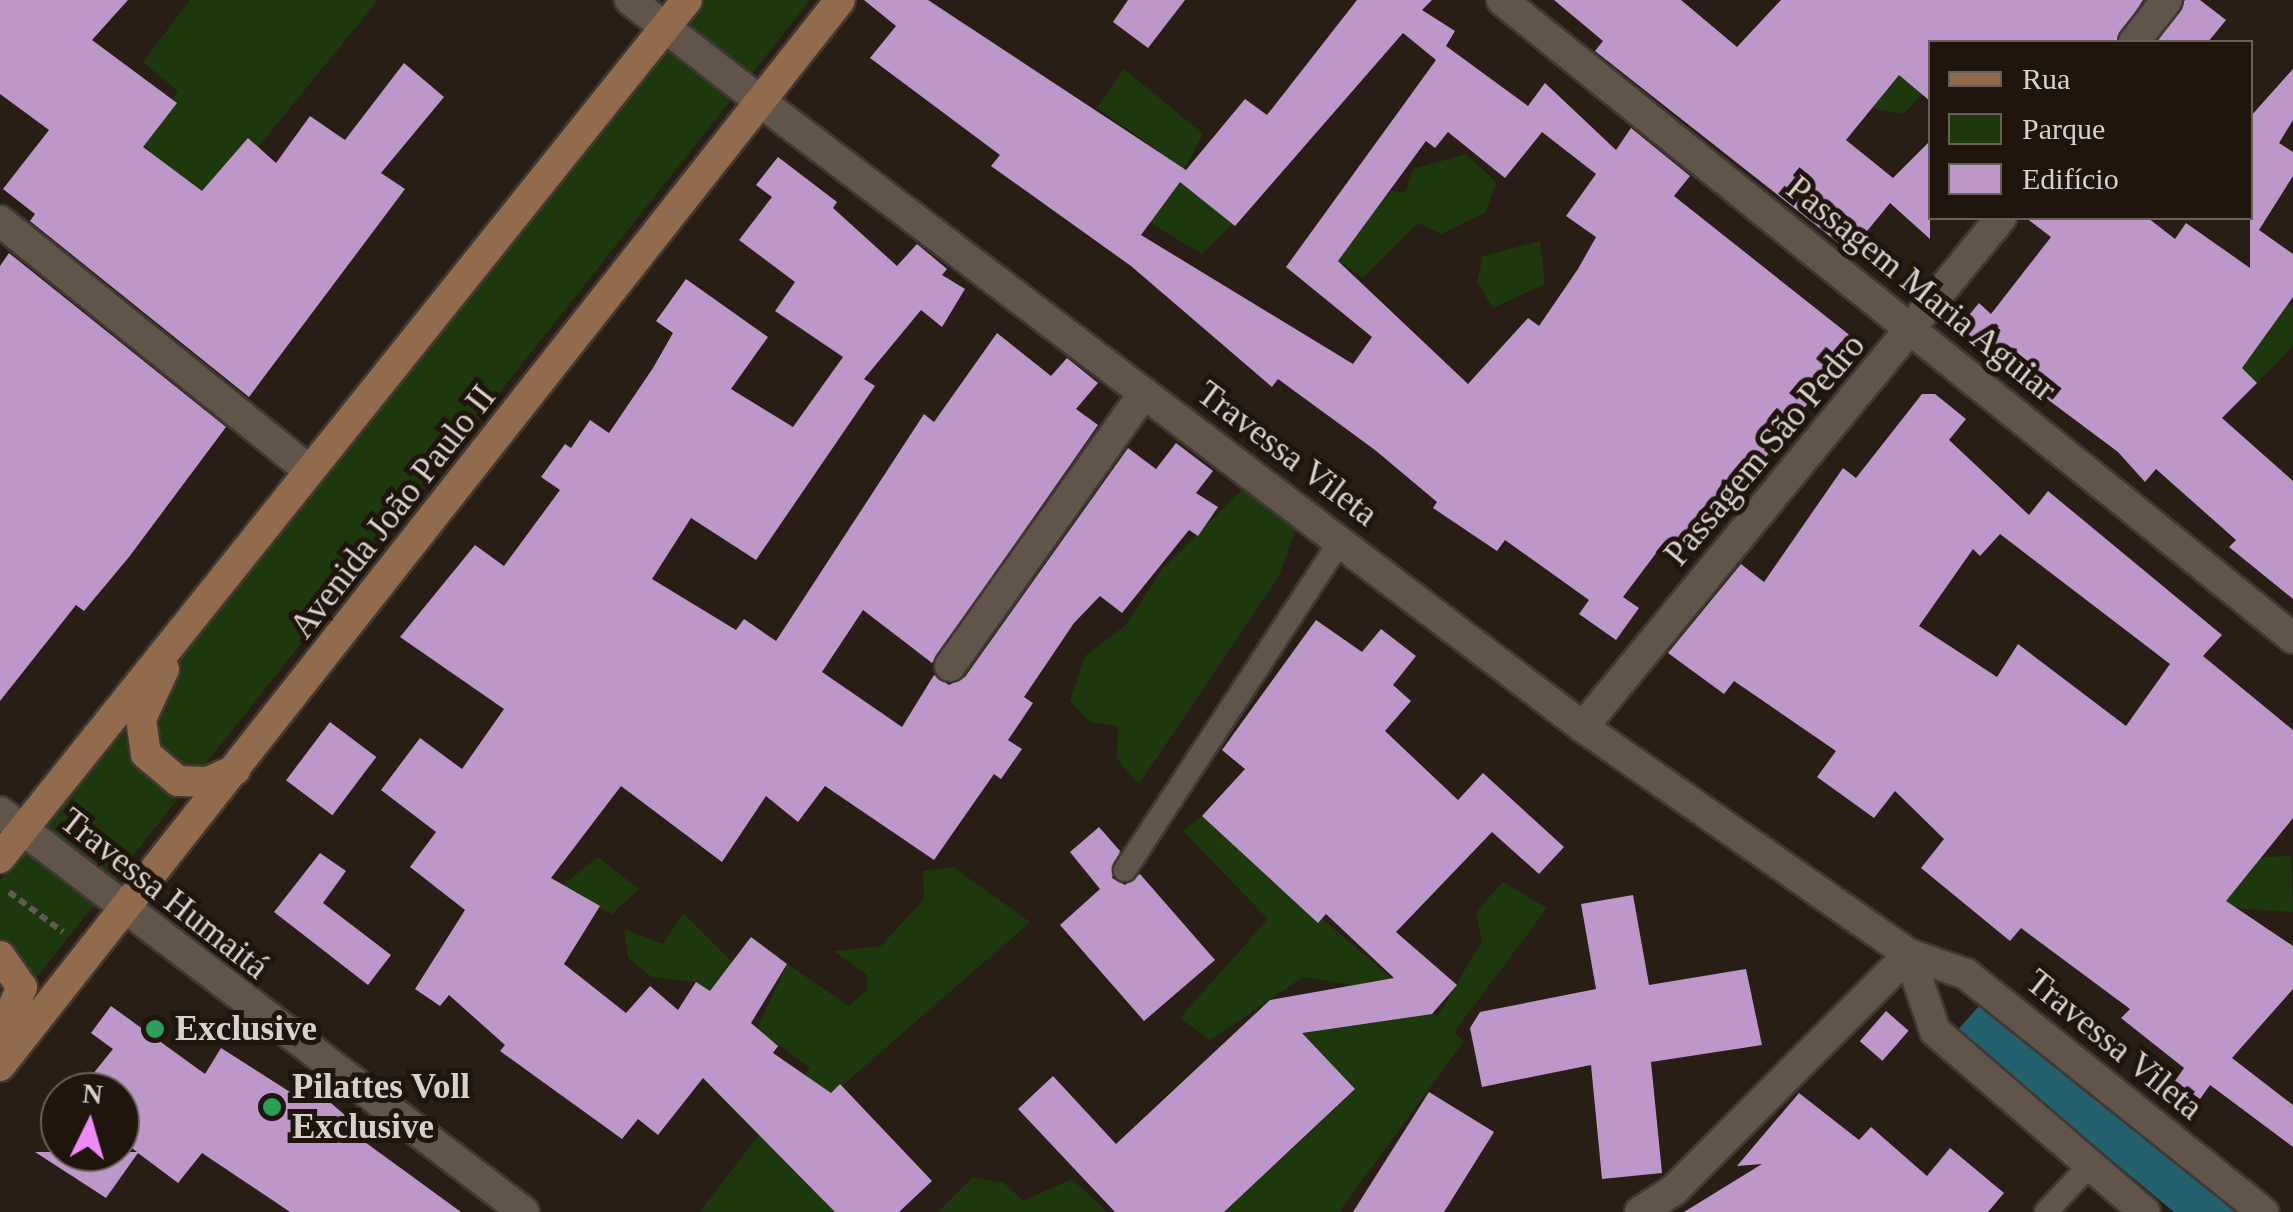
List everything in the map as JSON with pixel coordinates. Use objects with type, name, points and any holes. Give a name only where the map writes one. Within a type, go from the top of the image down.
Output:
[{"type":"main road","points":[[0,858],[11,821],[184,625],[687,0]]},
{"type":"main road","name":"Avenida João Paulo II","points":[[0,1066],[840,0]]},
{"type":"main road","points":[[184,625],[141,719],[146,754],[178,781],[192,783],[226,778],[241,764]]},
{"type":"main road","points":[[0,956],[22,987],[0,1036]]},
{"type":"street","name":"Travessa Vileta","points":[[630,0],[1583,727],[1909,954],[1966,974],[2263,1212]]},
{"type":"street","name":"Passagem Maria Aguiar","points":[[1502,0],[2293,638]]},
{"type":"street","points":[[2136,40],[2167,0]]},
{"type":"street","name":"Passagem São Pedro","points":[[1583,727],[1914,331],[1998,220]]},
{"type":"street","points":[[0,222],[310,470]]},
{"type":"street","points":[[950,666],[1144,393]]},
{"type":"street","name":"Travessa Humaitá","points":[[11,821],[123,912],[524,1212]]},
{"type":"street","points":[[1640,1212],[1674,1190],[1909,954],[1936,1031],[2146,1212]]},
{"type":"lane","points":[[1125,870],[1340,542]]},
{"type":"lane","points":[[2046,1212],[2089,1166]]},
{"type":"path","points":[[0,886],[91,952]]},
{"type":"green space","points":[[190,0],[378,0],[251,156],[202,238],[143,147],[178,91],[143,62]]},
{"type":"green space","points":[[702,0],[810,0],[29,987],[0,950],[0,881]]},
{"type":"green space","points":[[1942,31],[1928,40],[1922,94],[1904,114],[1872,108],[1838,81]]},
{"type":"green space","points":[[1124,69],[1203,134],[1178,180],[1238,219],[1202,254],[1150,223],[1132,190],[1159,151],[1097,108]]},
{"type":"green space","points":[[1466,154],[1496,182],[1486,212],[1442,234],[1418,223],[1363,278],[1336,259],[1391,191],[1406,192],[1413,169]]},
{"type":"green space","points":[[1540,241],[1545,284],[1493,308],[1477,282],[1483,256]]},
{"type":"green space","points":[[2249,270],[2293,307],[2293,346],[2257,383],[2241,368],[2263,338]]},
{"type":"green space","points":[[1247,485],[1297,526],[1279,576],[1139,784],[1117,759],[1118,726],[1090,722],[1070,701],[1085,656],[1126,625],[1162,569]]},
{"type":"green space","points":[[1202,816],[1437,1017],[1482,941],[1476,912],[1503,882],[1547,908],[1454,1032],[1464,1041],[1339,1212],[1224,1212],[1355,1090],[1300,1031],[1354,1004],[1351,985],[1303,977],[1210,1040],[1180,1018],[1268,919],[1183,831]]},
{"type":"green space","points":[[2291,856],[2293,912],[2221,907],[2242,858]]},
{"type":"green space","points":[[598,857],[639,889],[612,914],[560,887]]},
{"type":"green space","points":[[953,867],[1030,922],[773,1146],[835,1212],[700,1212],[810,1068],[757,1029],[787,964],[849,1006],[867,990],[867,975],[834,951],[881,946],[924,899],[923,871]]},
{"type":"green space","points":[[683,913],[748,978],[731,1004],[696,982],[652,977],[628,958],[624,929],[663,944]]},
{"type":"green space","points":[[973,1177],[1004,1183],[1023,1201],[1072,1179],[1107,1212],[938,1212]]},
{"type":"water","points":[[1979,1006],[2240,1212],[2174,1212],[1957,1031]]},
{"type":"building","points":[[0,0],[128,0],[92,40],[177,103],[143,147],[202,191],[248,138],[276,163],[310,116],[345,140],[404,63],[444,97],[381,173],[405,189],[249,397],[30,221],[35,214],[3,189],[49,130],[0,94]]},
{"type":"building","points":[[864,0],[928,0],[1186,170],[1245,99],[1267,115],[1357,0],[1432,0],[1422,10],[1455,31],[1446,46],[1528,106],[1545,83],[1616,150],[1631,128],[1690,176],[1674,196],[1857,341],[1685,560],[1663,544],[1623,597],[1639,608],[1616,640],[1579,614],[1589,600],[1505,540],[1497,551],[1433,508],[1437,502],[1375,450],[1278,379],[1272,387],[1131,266],[991,166],[1000,155],[870,58],[896,26]],"holes":[[[1403,33],[1436,60],[1286,267],[1372,337],[1353,364],[1141,235],[1180,182],[1235,226]],[[1448,132],[1505,178],[1542,132],[1596,174],[1566,216],[1596,237],[1578,269],[1539,326],[1528,318],[1468,384],[1338,261],[1426,141],[1435,148]]]},
{"type":"building","points":[[1128,0],[1185,0],[1148,48],[1113,22]]},
{"type":"building","points":[[1554,0],[1681,0],[1737,47],[1781,0],[2143,0],[2117,40],[1928,40],[1928,99],[1899,75],[1846,140],[1893,178],[1928,143],[1930,239],[1890,203],[1850,252],[1595,51],[1603,41]]},
{"type":"building","points":[[2185,0],[2200,0],[2226,20],[2210,40],[2158,40]]},
{"type":"building","points":[[2293,69],[2293,120],[2279,143],[2293,152],[2293,176],[2259,230],[2293,254],[2293,297],[2242,368],[2257,383],[2222,418],[2293,481],[2293,599],[2229,547],[2236,540],[2156,469],[2145,482],[2118,452],[1956,331],[1979,303],[1991,314],[2051,237],[2029,220],[2151,220],[2175,239],[2186,223],[2250,268],[2253,114]]},
{"type":"building","points":[[778,157],[837,202],[833,208],[897,266],[917,244],[947,269],[942,275],[965,289],[942,327],[921,310],[864,379],[875,386],[756,560],[691,518],[652,579],[736,630],[744,619],[776,641],[924,414],[934,422],[997,333],[1051,376],[1067,358],[1098,383],[1076,409],[1098,425],[932,663],[863,610],[822,672],[902,727],[934,675],[949,685],[965,677],[1128,448],[1156,469],[1176,443],[1213,471],[1196,493],[1218,507],[1198,536],[1189,530],[1122,613],[1100,596],[1074,623],[1024,697],[1033,703],[1008,740],[1022,749],[1001,779],[994,774],[934,860],[825,786],[798,822],[766,796],[722,862],[621,786],[551,878],[600,906],[564,964],[626,1013],[650,986],[678,1010],[696,982],[710,991],[751,937],[787,964],[751,1023],[778,1046],[773,1053],[831,1093],[840,1084],[932,1181],[899,1212],[835,1212],[703,1078],[658,1135],[638,1119],[622,1139],[500,1051],[505,1045],[449,995],[440,1006],[415,989],[465,910],[410,867],[436,832],[381,790],[420,738],[462,769],[504,709],[400,637],[475,545],[504,566],[560,490],[541,477],[565,444],[571,448],[590,420],[609,433],[653,368],[673,333],[656,321],[686,279],[768,337],[731,389],[793,427],[843,357],[775,311],[795,282],[739,240],[772,197],[756,185]]},
{"type":"building","points":[[9,253],[226,427],[129,557],[84,611],[76,605],[0,701],[0,266]]},
{"type":"building","points":[[1922,394],[1935,394],[1966,419],[1949,440],[2029,515],[2048,491],[2222,635],[2203,656],[2293,730],[2293,818],[2226,901],[2293,946],[2293,989],[2232,1058],[2293,1105],[2293,1147],[2210,1085],[2200,1099],[2175,1081],[2184,1068],[2121,1018],[2130,1009],[2021,928],[2010,941],[1921,868],[1944,839],[1895,791],[1874,818],[1817,777],[1836,751],[1734,681],[1724,694],[1668,653],[1741,564],[1764,582],[1843,468],[1856,478]],"holes":[[[2000,534],[2170,664],[2126,726],[2018,644],[1997,677],[1919,626],[1973,549],[1980,556]]]},
{"type":"building","points":[[1316,620],[1362,652],[1381,629],[1416,656],[1393,685],[1411,701],[1385,731],[1458,800],[1483,773],[1564,847],[1539,874],[1492,832],[1396,932],[1457,985],[1432,1014],[1302,1033],[1355,1089],[1224,1212],[1115,1212],[1018,1109],[1053,1076],[1116,1144],[1270,1000],[1394,978],[1326,914],[1318,923],[1202,816],[1245,769],[1222,750]]},
{"type":"building","points":[[330,722],[376,757],[332,815],[286,780]]},
{"type":"building","points":[[1099,827],[1120,851],[1112,878],[1125,885],[1140,874],[1215,960],[1144,1021],[1060,925],[1100,889],[1070,852]]},
{"type":"building","points":[[320,853],[346,871],[323,903],[391,955],[368,985],[274,912]]},
{"type":"building","points":[[1633,895],[1649,985],[1746,969],[1762,1045],[1651,1062],[1662,1173],[1602,1179],[1591,1065],[1482,1087],[1470,1028],[1480,1012],[1596,989],[1581,904]]},
{"type":"building","points":[[111,1006],[205,1074],[221,1048],[301,1099],[311,1086],[353,1122],[347,1129],[461,1212],[290,1212],[202,1153],[178,1183],[140,1154],[140,1072],[94,1072],[113,1049],[91,1033]]},
{"type":"building","points":[[1886,1011],[1909,1031],[1882,1061],[1860,1041]]},
{"type":"building","points":[[1429,1092],[1494,1132],[1444,1212],[1353,1212]]},
{"type":"building","points":[[1799,1093],[1859,1140],[1871,1127],[1927,1176],[1950,1148],[2004,1193],[1988,1212],[1684,1212],[1762,1164],[1737,1166]]},
{"type":"building","points":[[66,1172],[124,1172],[106,1198]]},
{"type":"place","name":"Exclusive","points":[[155,1029]]},
{"type":"place","name":"Pilattes Voll Exclusive","points":[[272,1107]]}]
